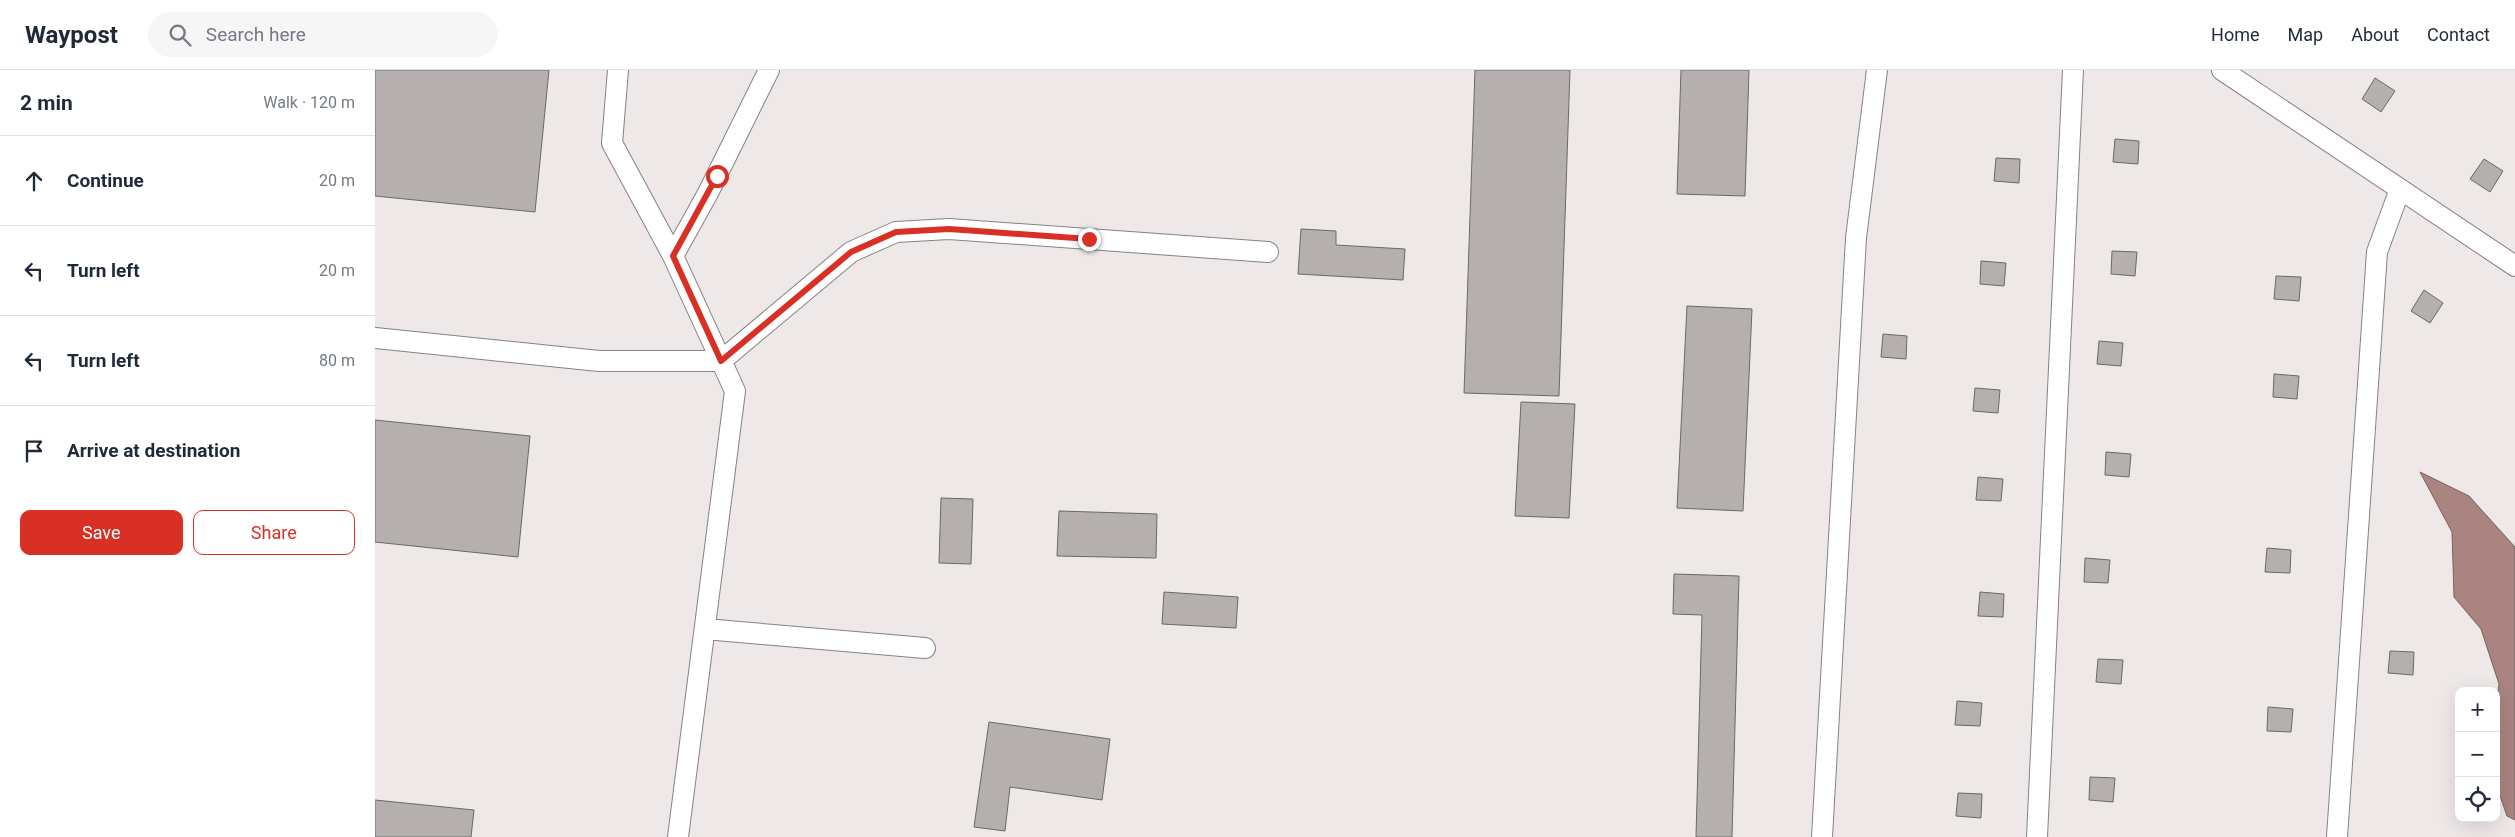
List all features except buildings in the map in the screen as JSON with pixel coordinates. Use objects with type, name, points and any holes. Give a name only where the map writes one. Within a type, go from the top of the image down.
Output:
[{"type":"lane","points":[[619,70],[612,143],[673,256],[735,390],[678,837]]},
{"type":"lane","points":[[673,256],[708,193],[769,70]]},
{"type":"lane","points":[[1822,837],[1856,238],[1877,70]]},
{"type":"lane","points":[[2037,837],[2073,70]]},
{"type":"lane","points":[[2222,70],[2515,266]]},
{"type":"lane","points":[[2337,837],[2377,252],[2400,189]]},
{"type":"lane","points":[[375,338],[599,361],[721,361],[851,252],[896,232],[949,229],[1268,252]]},
{"type":"lane","points":[[705,629],[925,648]]},
{"type":"shaded area","points":[[2420,472],[2469,496],[2515,547],[2515,820],[2507,816],[2500,796],[2500,687],[2481,629],[2454,597],[2452,532]]},
{"type":"route","points":[[717,176],[673,256],[721,361],[851,252],[896,232],[949,229],[1089,239]]}]
